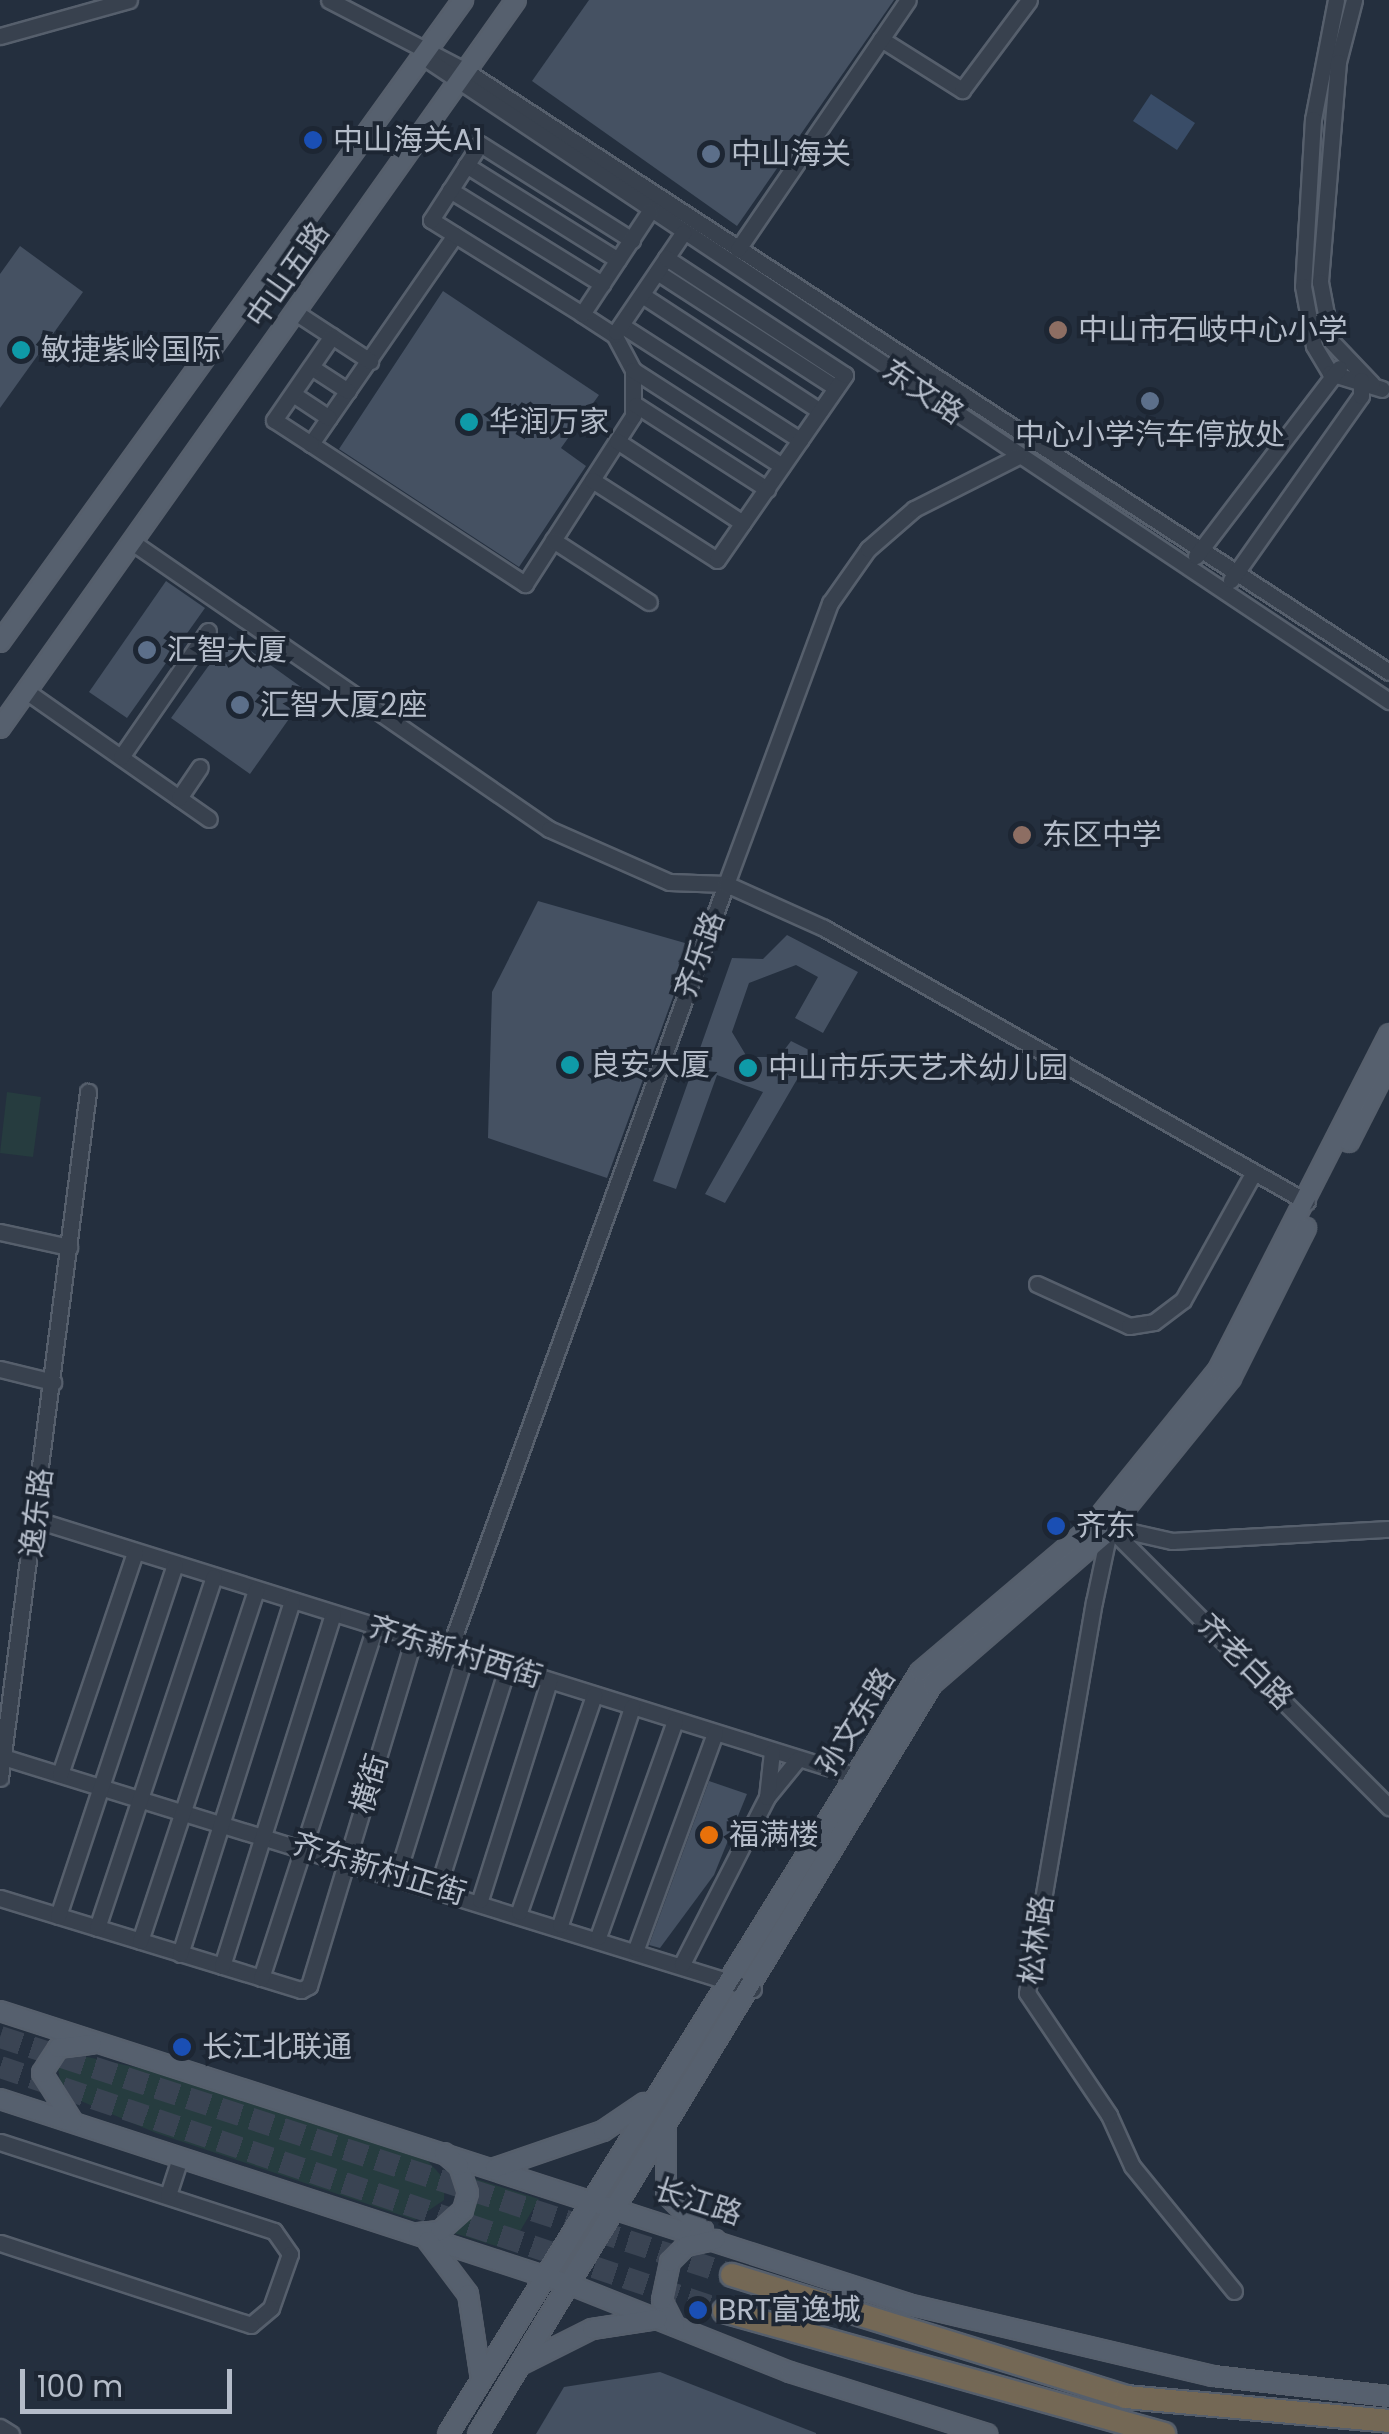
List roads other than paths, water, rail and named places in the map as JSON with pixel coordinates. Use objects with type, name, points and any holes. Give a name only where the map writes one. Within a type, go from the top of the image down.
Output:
[{"type":"highway","name":"长江路","points":[[732,2276],[1126,2398],[1389,2422]]},
{"type":"highway","points":[[724,2311],[1164,2434]]},
{"type":"main road","name":"中山五路","points":[[0,642],[464,0]]},
{"type":"main road","name":"中山五路","points":[[0,728],[516,0]]},
{"type":"main road","name":"孙文东路","points":[[448,2434],[596,2202],[649,2100],[734,1982],[854,1776],[920,1672],[1105,1522],[1218,1370],[1389,1034]]},
{"type":"main road","name":"孙文东路","points":[[478,2434],[753,1989],[932,1684],[1105,1522],[1231,1378],[1389,1063]]},
{"type":"main road","name":"长江路","points":[[0,2011],[438,2148],[908,2304],[1106,2354],[1212,2376],[1389,2396]]},
{"type":"main road","points":[[74,2123],[48,2094],[45,2062],[58,2048],[102,2043]]},
{"type":"main road","points":[[0,2099],[408,2235],[570,2284],[675,2326],[987,2434]]},
{"type":"main road","points":[[496,2168],[602,2131],[649,2100]]},
{"type":"main road","points":[[666,2130],[666,2194],[716,2240]]},
{"type":"main road","points":[[408,2235],[440,2231],[463,2210],[468,2194],[459,2166],[438,2148]]},
{"type":"main road","points":[[428,2240],[468,2294],[481,2380]]},
{"type":"main road","points":[[675,2326],[662,2300],[670,2262],[686,2246],[716,2240]]},
{"type":"main road","points":[[521,2364],[592,2329],[656,2318]]},
{"type":"street","points":[[0,36],[129,0]]},
{"type":"street","points":[[330,0],[461,78]]},
{"type":"street","points":[[738,249],[908,0]]},
{"type":"street","points":[[881,39],[962,90],[1028,0]]},
{"type":"street","points":[[1336,0],[1320,70],[1302,235],[1314,346],[1330,374],[1364,386],[1385,388]]},
{"type":"street","points":[[1354,0],[1336,80],[1320,282],[1330,341],[1364,386]]},
{"type":"street","name":"东文路","points":[[461,78],[650,212],[1389,701]]},
{"type":"street","name":"东文路","points":[[461,78],[738,249],[1389,672]]},
{"type":"street","points":[[632,240],[480,144],[431,220],[582,314],[618,330],[800,440]]},
{"type":"street","points":[[466,164],[618,260]]},
{"type":"street","points":[[450,190],[602,284]]},
{"type":"street","points":[[582,314],[650,212]]},
{"type":"street","points":[[618,330],[684,233]]},
{"type":"street","points":[[311,444],[455,235]]},
{"type":"street","points":[[592,480],[717,560],[836,388],[662,265]]},
{"type":"street","points":[[642,295],[820,411]]},
{"type":"street","points":[[295,312],[370,361]]},
{"type":"street","points":[[332,336],[274,420],[525,584],[617,442],[636,404],[634,370],[618,330]]},
{"type":"street","points":[[312,367],[348,392]]},
{"type":"street","points":[[1188,568],[1330,374],[1350,369],[1385,388]]},
{"type":"street","points":[[634,370],[782,466]]},
{"type":"street","points":[[1223,591],[1364,386]]},
{"type":"street","points":[[292,394],[330,418]]},
{"type":"street","points":[[636,404],[767,489]]},
{"type":"street","points":[[617,442],[743,523]]},
{"type":"street","points":[[132,542],[549,829],[669,882],[726,884],[830,603],[868,549],[914,510],[1020,456]]},
{"type":"street","points":[[553,540],[650,602]]},
{"type":"street","points":[[120,757],[208,631]]},
{"type":"street","points":[[26,691],[209,819]]},
{"type":"street","points":[[179,798],[200,767]]},
{"type":"street","name":"齐乐路","points":[[449,1650],[726,884],[824,928],[1306,1202]]},
{"type":"street","name":"逸东路","points":[[0,1778],[37,1520],[88,1092]]},
{"type":"street","points":[[1037,1284],[1129,1326],[1154,1322],[1183,1300],[1254,1172]]},
{"type":"street","points":[[0,1232],[69,1247]]},
{"type":"street","points":[[0,1369],[53,1382]]},
{"type":"street","name":"齐东新村西街","points":[[37,1520],[875,1781]]},
{"type":"street","points":[[1105,1522],[1172,1541],[1389,1528]]},
{"type":"street","name":"齐老白路","points":[[1105,1522],[1389,1807]]},
{"type":"street","name":"松林路","points":[[1105,1522],[1026,1993],[1109,2116],[1132,2166],[1234,2291]]},
{"type":"street","points":[[60,1774],[135,1552]]},
{"type":"street","points":[[58,1916],[175,1565]]},
{"type":"street","points":[[97,1928],[214,1577]]},
{"type":"street","points":[[140,1941],[256,1590]]},
{"type":"street","points":[[180,1954],[292,1602]]},
{"type":"street","points":[[222,1966],[333,1614]]},
{"type":"street","points":[[0,1898],[261,1978],[375,1627]]},
{"type":"street","name":"横街","points":[[261,1978],[309,1986],[414,1639]]},
{"type":"street","points":[[397,1875],[465,1655]]},
{"type":"street","points":[[438,1887],[508,1668]]},
{"type":"street","points":[[480,1900],[549,1681]]},
{"type":"street","points":[[518,1912],[594,1695]]},
{"type":"street","points":[[560,1925],[632,1708]]},
{"type":"street","points":[[598,1937],[675,1720]]},
{"type":"street","points":[[636,1949],[715,1733]]},
{"type":"street","points":[[767,1797],[772,1752]]},
{"type":"street","name":"齐东新村正街","points":[[2,1756],[480,1900],[753,1989]]},
{"type":"street","points":[[682,1964],[767,1797],[798,1759]]},
{"type":"street","points":[[0,2142],[274,2232],[290,2254],[270,2308],[251,2325],[0,2243]]},
{"type":"street","points":[[168,2196],[180,2159]]},
{"type":"street","points":[[0,2427],[12,2434]]},
{"type":"water","points":[[1151,94],[1195,123],[1177,150],[1133,121]]},
{"type":"tunnel","points":[[0,2037],[732,2275]]},
{"type":"tunnel","points":[[0,2067],[724,2311]]},
{"type":"place","name":"中山海关A1","points":[[313,140]]},
{"type":"place","name":"中山海关","points":[[711,154]]},
{"type":"place","name":"中山市石岐中心小学","points":[[1058,330]]},
{"type":"place","name":"敏捷紫岭国际","points":[[21,350]]},
{"type":"place","name":"中心小学汽车停放处","points":[[1150,401]]},
{"type":"place","name":"华润万家","points":[[469,422]]},
{"type":"place","name":"汇智大厦","points":[[147,650]]},
{"type":"place","name":"汇智大厦2座","points":[[240,705]]},
{"type":"place","name":"东区中学","points":[[1022,835]]},
{"type":"place","name":"良安大厦","points":[[570,1065]]},
{"type":"place","name":"中山市乐天艺术幼儿园","points":[[748,1068]]},
{"type":"place","name":"齐东","points":[[1056,1526]]},
{"type":"place","name":"福满楼","points":[[709,1835]]},
{"type":"place","name":"长江北联通","points":[[182,2047]]},
{"type":"place","name":"BRT富逸城","points":[[698,2310]]}]
